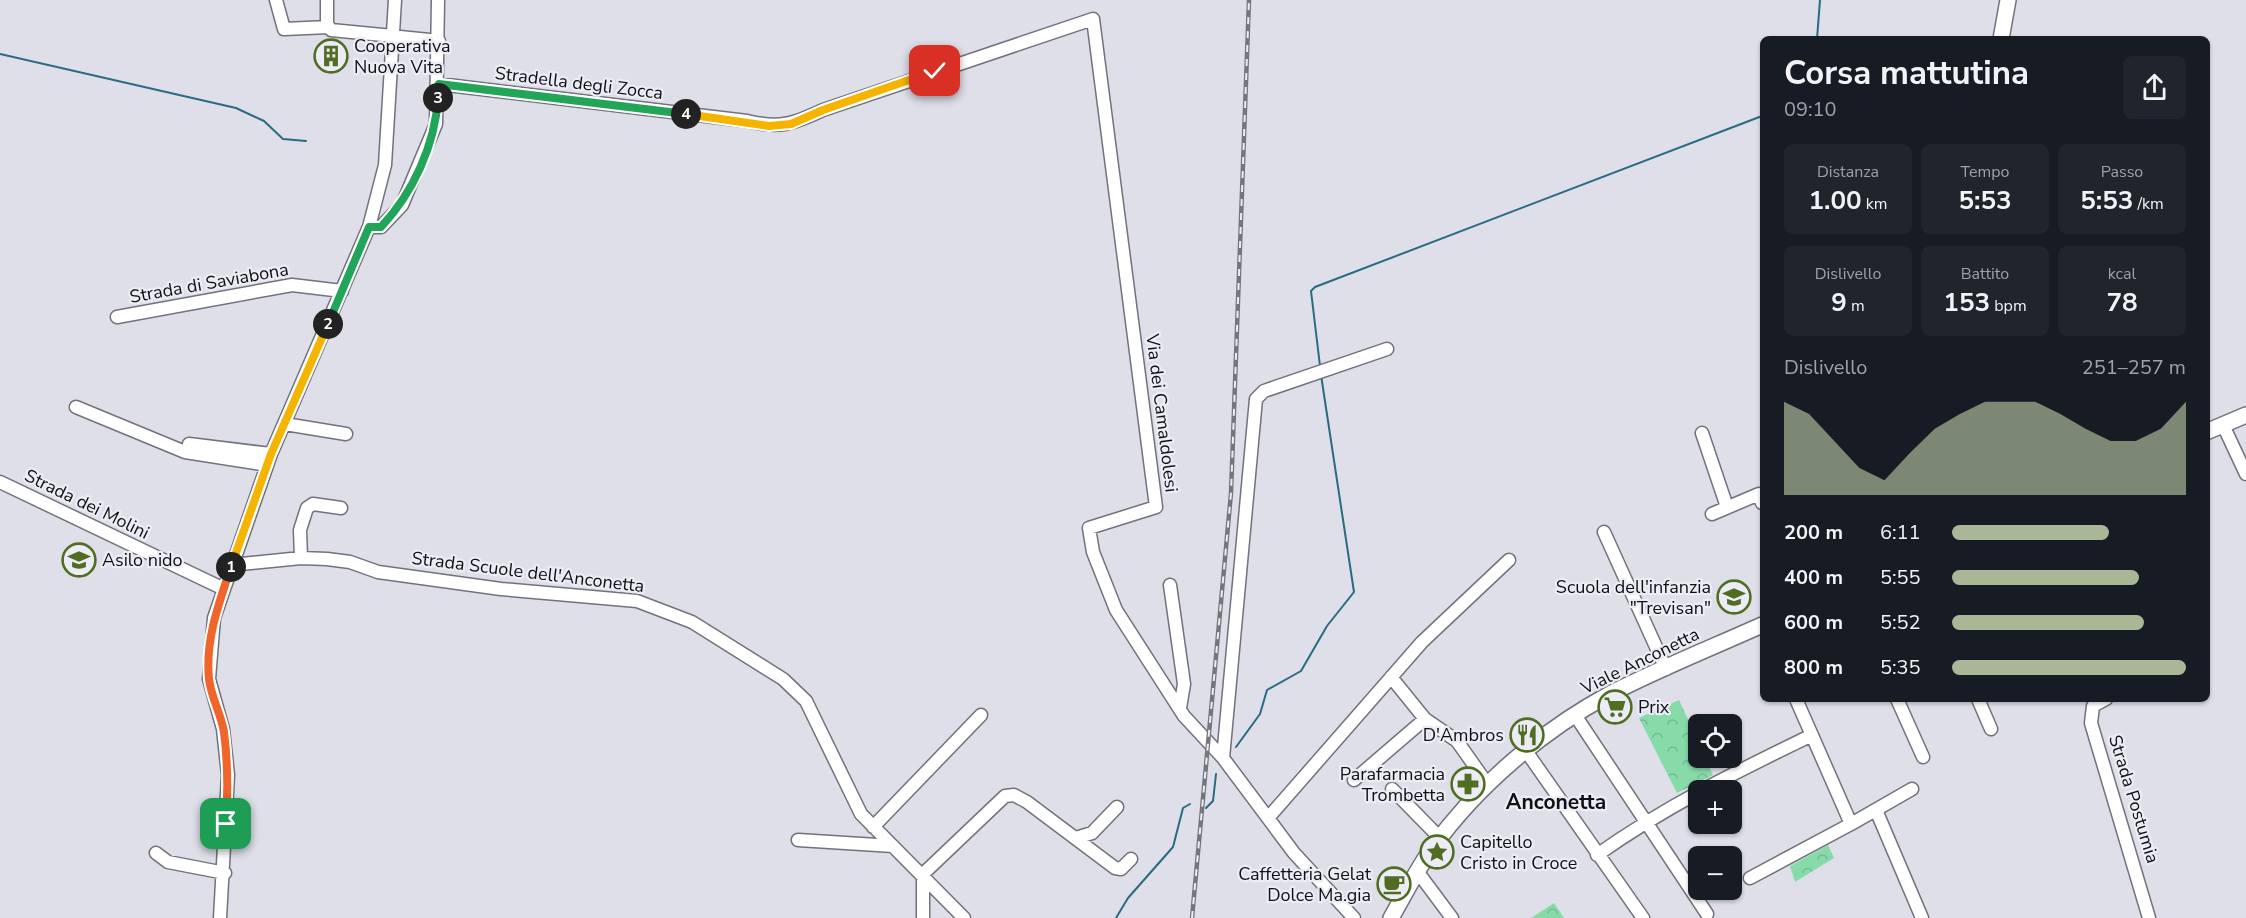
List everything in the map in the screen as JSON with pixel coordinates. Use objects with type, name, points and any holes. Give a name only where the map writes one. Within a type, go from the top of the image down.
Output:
[{"type":"main road","points":[[2002,36],[2008,0]]},
{"type":"main road","points":[[2210,430],[2246,415]]},
{"type":"main road","name":"Viale Anconetta","points":[[1391,918],[1417,871],[1440,838],[1488,785],[1526,751],[1575,715],[1610,695],[1760,626]]},
{"type":"street","points":[[276,0],[284,29],[329,27],[339,33],[439,41]]},
{"type":"street","points":[[327,0],[326,16],[329,27]]},
{"type":"street","points":[[220,918],[225,873],[228,775],[223,729],[209,679],[209,656],[214,618],[269,460],[369,227],[386,165],[397,37],[395,0]]},
{"type":"street","points":[[369,227],[381,227],[402,205],[436,124],[439,84],[438,0]]},
{"type":"street","name":"Stradella degli Zocca","points":[[439,84],[747,121],[769,126],[791,124],[823,110],[1093,18],[1111,157]]},
{"type":"street","name":"Via dei Camaldolesi","points":[[1111,157],[1156,507],[1089,528],[1093,552],[1116,610],[1180,708],[1209,745],[1223,758],[1294,853],[1354,918]]},
{"type":"street","name":"Strada di Saviabona","points":[[117,317],[292,285],[342,291]]},
{"type":"street","points":[[1223,758],[1256,399],[1264,391],[1387,349]]},
{"type":"street","points":[[76,407],[185,452],[269,460]]},
{"type":"street","points":[[285,424],[346,434]]},
{"type":"street","points":[[2223,425],[2246,474]]},
{"type":"street","points":[[1702,433],[1727,507]]},
{"type":"street","points":[[189,444],[269,460]]},
{"type":"street","name":"Strada dei Molini","points":[[0,482],[224,589]]},
{"type":"street","points":[[1712,514],[1759,494],[1760,497]]},
{"type":"street","points":[[301,558],[300,530],[307,508],[313,504],[340,508]]},
{"type":"street","points":[[1604,532],[1666,669]]},
{"type":"street","name":"Strada Scuole dell'Anconetta","points":[[232,565],[301,558],[350,562],[378,572],[501,589],[637,601],[692,622],[783,679],[806,700],[861,814],[923,874],[964,918]]},
{"type":"street","points":[[1268,819],[1422,642],[1509,560]]},
{"type":"street","points":[[1170,585],[1184,684],[1180,708]]},
{"type":"street","points":[[1391,676],[1425,719],[1457,741],[1488,785]]},
{"type":"street","points":[[1797,702],[1851,824]]},
{"type":"street","points":[[1898,702],[1923,757]]},
{"type":"street","points":[[1979,702],[1991,729]]},
{"type":"street","name":"Strada Postumia","points":[[2100,702],[2093,706],[2091,723],[2149,918]]},
{"type":"street","points":[[873,827],[981,715]]},
{"type":"street","points":[[1575,715],[1707,914]]},
{"type":"street","points":[[1354,780],[1425,719]]},
{"type":"street","points":[[1597,855],[1644,821],[1696,791],[1812,735]]},
{"type":"street","points":[[1526,751],[1643,918]]},
{"type":"street","points":[[1392,789],[1440,838]]},
{"type":"street","points":[[1750,879],[1912,789]]},
{"type":"street","points":[[923,918],[923,874],[1005,796],[1014,795],[1027,802],[1115,868],[1121,869],[1131,859]]},
{"type":"street","points":[[1076,838],[1092,834],[1117,807]]},
{"type":"street","points":[[1876,810],[1922,918]]},
{"type":"street","points":[[798,840],[893,846]]},
{"type":"street","points":[[156,853],[168,862],[225,873]]},
{"type":"street","points":[[1417,871],[1452,918]]},
{"type":"green space","points":[[1679,700],[1688,719],[1688,768],[1710,768],[1713,775],[1703,780],[1688,780],[1688,788],[1677,793],[1639,718]]},
{"type":"green space","points":[[1828,845],[1834,858],[1795,882],[1790,866]]},
{"type":"green space","points":[[1554,903],[1564,918],[1531,918]]},
{"type":"waterway","points":[[1817,36],[1820,0]]},
{"type":"waterway","points":[[0,54],[236,108],[264,121],[283,139],[306,141]]},
{"type":"waterway","points":[[1320,366],[1311,291],[1315,287],[1760,117]]},
{"type":"waterway","points":[[1236,747],[1260,714],[1267,690],[1301,671],[1327,626],[1354,592],[1321,375]]},
{"type":"waterway","points":[[1206,808],[1213,801],[1216,774]]},
{"type":"waterway","points":[[1116,918],[1128,898],[1173,847],[1183,808],[1190,804]]},
{"type":"railway","points":[[1192,918],[1231,493],[1249,0]]},
{"type":"place","name":"Cooperativa Nuova Vita","points":[[331,56]]},
{"type":"place","name":"Asilo nido","points":[[79,560]]},
{"type":"place","name":"Scuola dell'infanzia \"Trevisan\"","points":[[1734,597]]},
{"type":"place","name":"Prix","points":[[1615,707]]},
{"type":"place","name":"D'Ambros","points":[[1527,735]]},
{"type":"place","name":"Parafarmacia Trombetta","points":[[1468,784]]},
{"type":"place","name":"Capitello Cristo in Croce","points":[[1437,852]]},
{"type":"place","name":"Caffetteria Gelat Dolce Ma.gia","points":[[1394,884]]},
{"type":"district","name":"Anconetta","points":[[1556,802]]},
{"type":"route","points":[[226,824],[228,775],[223,729],[209,679],[209,656],[214,618],[271,454],[369,227],[375,229],[381,227],[402,205],[423,160],[436,124],[439,84],[747,121],[769,126],[791,124],[823,110],[935,71]]}]
